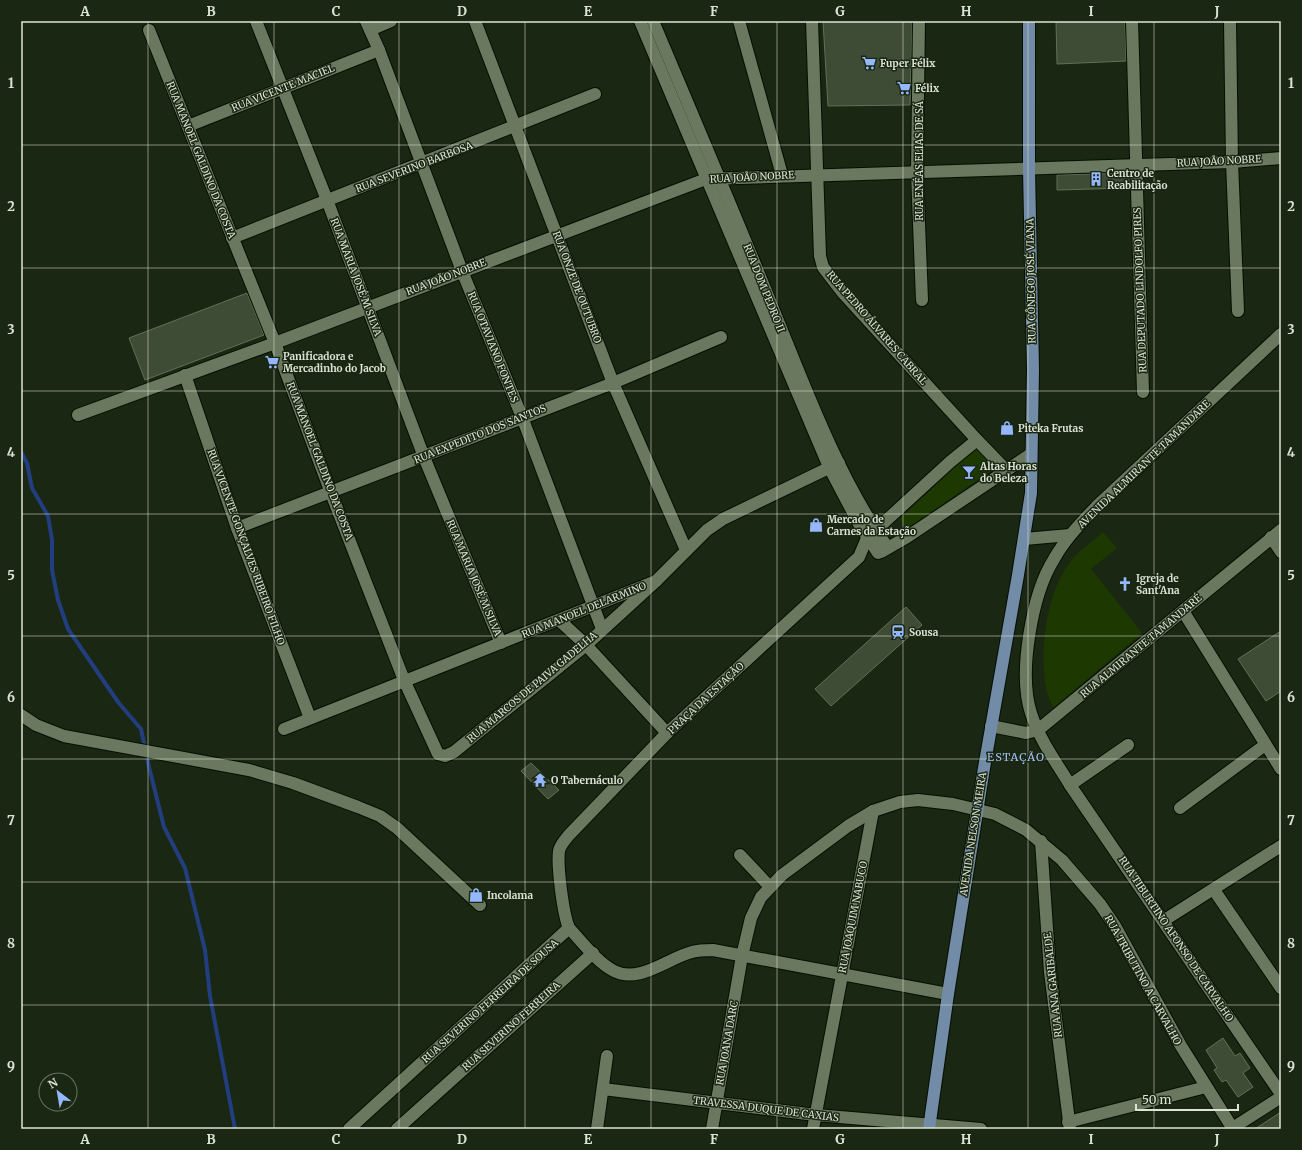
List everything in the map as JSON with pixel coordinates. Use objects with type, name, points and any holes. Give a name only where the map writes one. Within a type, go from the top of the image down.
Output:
[{"type":"main road","name":"RUA CÔNEGO JOSÉ VIANA","points":[[1024,540],[1031,493],[1033,369],[1029,168],[1029,21]]},
{"type":"main road","name":"AVENIDA NELSON MEIRA","points":[[929,1127],[948,994],[991,726],[1024,540]]},
{"type":"street","name":"RUA MARIA JOSÉ M SILVA","points":[[256,21],[327,200],[424,457],[501,643]]},
{"type":"street","points":[[368,25],[391,21]]},
{"type":"street","name":"RUA ONZE DE OUTUBRO","points":[[475,21],[613,383],[686,550]]},
{"type":"street","name":"RUA DOM PEDRO II","points":[[640,21],[706,179],[765,302],[834,465],[871,534],[883,551]]},
{"type":"street","name":"RUA DOM PEDRO II","points":[[653,21],[719,177],[765,302]]},
{"type":"street","points":[[739,21],[782,175]]},
{"type":"street","name":"RUA PEDRO ÁLVARES CABRAL","points":[[812,21],[820,256],[823,267],[843,293],[1006,470]]},
{"type":"street","name":"RUA ENÉAS ELIAS DE SÁ","points":[[919,21],[917,172],[922,300]]},
{"type":"street","name":"RUA DEPUTADO LINDOLFO PIRES","points":[[1132,21],[1143,392]]},
{"type":"street","points":[[1230,21],[1232,162],[1238,311]]},
{"type":"street","name":"RUA OTAVIANO FONTES","points":[[368,25],[379,50],[462,271],[522,417],[602,629]]},
{"type":"street","name":"RUA MANOEL GALDINO DA COSTA","points":[[149,30],[275,342],[331,493],[404,680],[433,747],[441,756]]},
{"type":"street","name":"RUA VICENTE MACIEL","points":[[188,126],[379,50]]},
{"type":"street","name":"RUA SEVERINO BARBOSA","points":[[232,238],[516,127],[595,94]]},
{"type":"street","name":"RUA JOÃO NOBRE","points":[[78,414],[275,342],[557,234],[706,179],[719,177],[1232,162],[1281,158]]},
{"type":"street","name":"AVENIDA ALMIRANTE TAMANDARE","points":[[1038,730],[1030,712],[1027,692],[1028,652],[1033,614],[1041,586],[1053,560],[1070,535],[1101,502],[1281,334]]},
{"type":"street","name":"RUA EXPEDITO DOS SANTOS","points":[[237,528],[613,383],[721,337]]},
{"type":"street","name":"RUA VICENTE GONÇALVES RIBEIRO FILHO","points":[[185,375],[237,528],[310,718]]},
{"type":"street","points":[[871,534],[950,462],[977,440]]},
{"type":"street","points":[[859,557],[883,551],[1031,454]]},
{"type":"street","name":"RUA MANOEL DELARMINO","points":[[284,729],[404,680],[594,607],[656,581],[707,530],[723,519],[834,465]]},
{"type":"street","name":"PRAÇA DA ESTAÇÃO","points":[[569,928],[563,903],[559,856],[560,847],[569,835],[667,733],[859,557],[871,534]]},
{"type":"street","points":[[1276,534],[1281,552]]},
{"type":"street","name":"RUA ALMIRANTE TAMANDARÉ","points":[[1038,730],[1276,534]]},
{"type":"street","points":[[1024,540],[1070,535]]},
{"type":"street","name":"RUA MARCOS DE PAIVA GADELHA","points":[[441,756],[454,752],[586,645],[656,581]]},
{"type":"street","points":[[1183,611],[1281,769]]},
{"type":"street","points":[[559,620],[586,645],[667,733]]},
{"type":"street","points":[[21,715],[36,725],[64,736],[250,770],[293,783],[380,816],[397,828],[480,905]]},
{"type":"street","points":[[991,726],[1026,733],[1038,730]]},
{"type":"street","name":"RUA TIBURTINO AFONSO DE CARVALHO","points":[[1038,730],[1070,785],[1281,1095]]},
{"type":"street","points":[[1180,808],[1265,745]]},
{"type":"street","points":[[1070,785],[1128,746]]},
{"type":"street","points":[[873,811],[900,802],[918,800],[978,809]]},
{"type":"street","name":"RUA TRIBUTINO A CARVALHO","points":[[978,809],[1011,820],[1041,841],[1083,883],[1111,920],[1206,1087],[1232,1129]]},
{"type":"street","name":"RUA JOANA DARC","points":[[712,1129],[742,956],[751,918],[762,897],[770,887],[804,858],[873,811]]},
{"type":"street","name":"RUA JOAQUIM NABUCO","points":[[813,1129],[873,811]]},
{"type":"street","name":"RUA ANA GARIBALDE","points":[[1041,841],[1050,972],[1069,1125]]},
{"type":"street","points":[[1163,921],[1281,846]]},
{"type":"street","points":[[740,855],[770,887]]},
{"type":"street","points":[[1214,890],[1281,988]]},
{"type":"street","points":[[569,928],[613,971],[629,975],[650,970],[693,951],[714,950],[948,994]]},
{"type":"street","name":"RUA SEVERINO FERREIRA DE SOUSA","points":[[349,1129],[569,928]]},
{"type":"street","name":"RUA SEVERINO FERREIRA","points":[[397,1129],[593,953]]},
{"type":"street","points":[[597,1129],[607,1056]]},
{"type":"street","points":[[1069,1125],[1085,1124],[1206,1087]]},
{"type":"street","name":"TRAVESSA DUQUE DE CAXIAS","points":[[603,1089],[929,1127],[981,1129]]},
{"type":"street","points":[[1232,1129],[1281,1095]]},
{"type":"green space","points":[[980,448],[993,462],[989,472],[906,529],[900,519],[969,453]]},
{"type":"green space","points":[[1103,532],[1117,548],[1091,569],[1142,633],[1053,708],[1047,690],[1044,673],[1044,642],[1053,595],[1069,563],[1078,553]]},
{"type":"building","name":"Fuper Félix","points":[[823,21],[912,21],[910,105],[828,106]]},
{"type":"building","points":[[1056,21],[1125,21],[1126,61],[1057,64]]},
{"type":"building","name":"Centro de Reabilitação","points":[[1129,173],[1129,188],[1057,190],[1057,175]]},
{"type":"building","points":[[247,293],[264,335],[145,380],[129,338]]},
{"type":"building","points":[[906,607],[922,625],[831,706],[815,689]]},
{"type":"building","points":[[1281,631],[1281,691],[1266,701],[1238,659]]},
{"type":"building","name":"O Tabernáculo","points":[[531,763],[559,790],[548,799],[521,771]]},
{"type":"building","points":[[1223,1038],[1235,1056],[1240,1053],[1250,1068],[1243,1073],[1253,1087],[1238,1097],[1226,1080],[1222,1082],[1214,1070],[1217,1068],[1206,1050]]},
{"type":"building","points":[[1281,1112],[1281,1129],[1255,1129]]},
{"type":"waterway","points":[[21,452],[27,463],[32,488],[48,516],[52,540],[52,570],[58,600],[68,629],[118,702],[141,729],[164,827],[185,868],[205,950],[210,996],[235,1129]]},
{"type":"place","name":"Fuper Félix","points":[[869,63]]},
{"type":"place","name":"Félix","points":[[904,88]]},
{"type":"place","name":"Centro de Reabilitação","points":[[1096,179]]},
{"type":"place","name":"Panificadora e Mercadinho do Jacob","points":[[272,362]]},
{"type":"place","name":"Piteka Frutas","points":[[1007,428]]},
{"type":"place","name":"Altas Horas do Beleza","points":[[969,472]]},
{"type":"place","name":"Mercado de Carnes da Estação","points":[[816,525]]},
{"type":"place","name":"Igreja de Sant'Ana","points":[[1125,584]]},
{"type":"place","name":"Sousa","points":[[898,632]]},
{"type":"place","name":"O Tabernáculo","points":[[540,780]]},
{"type":"place","name":"Incolama","points":[[476,895]]},
{"type":"district","name":"ESTAÇÃO","points":[[1016,757]]}]
